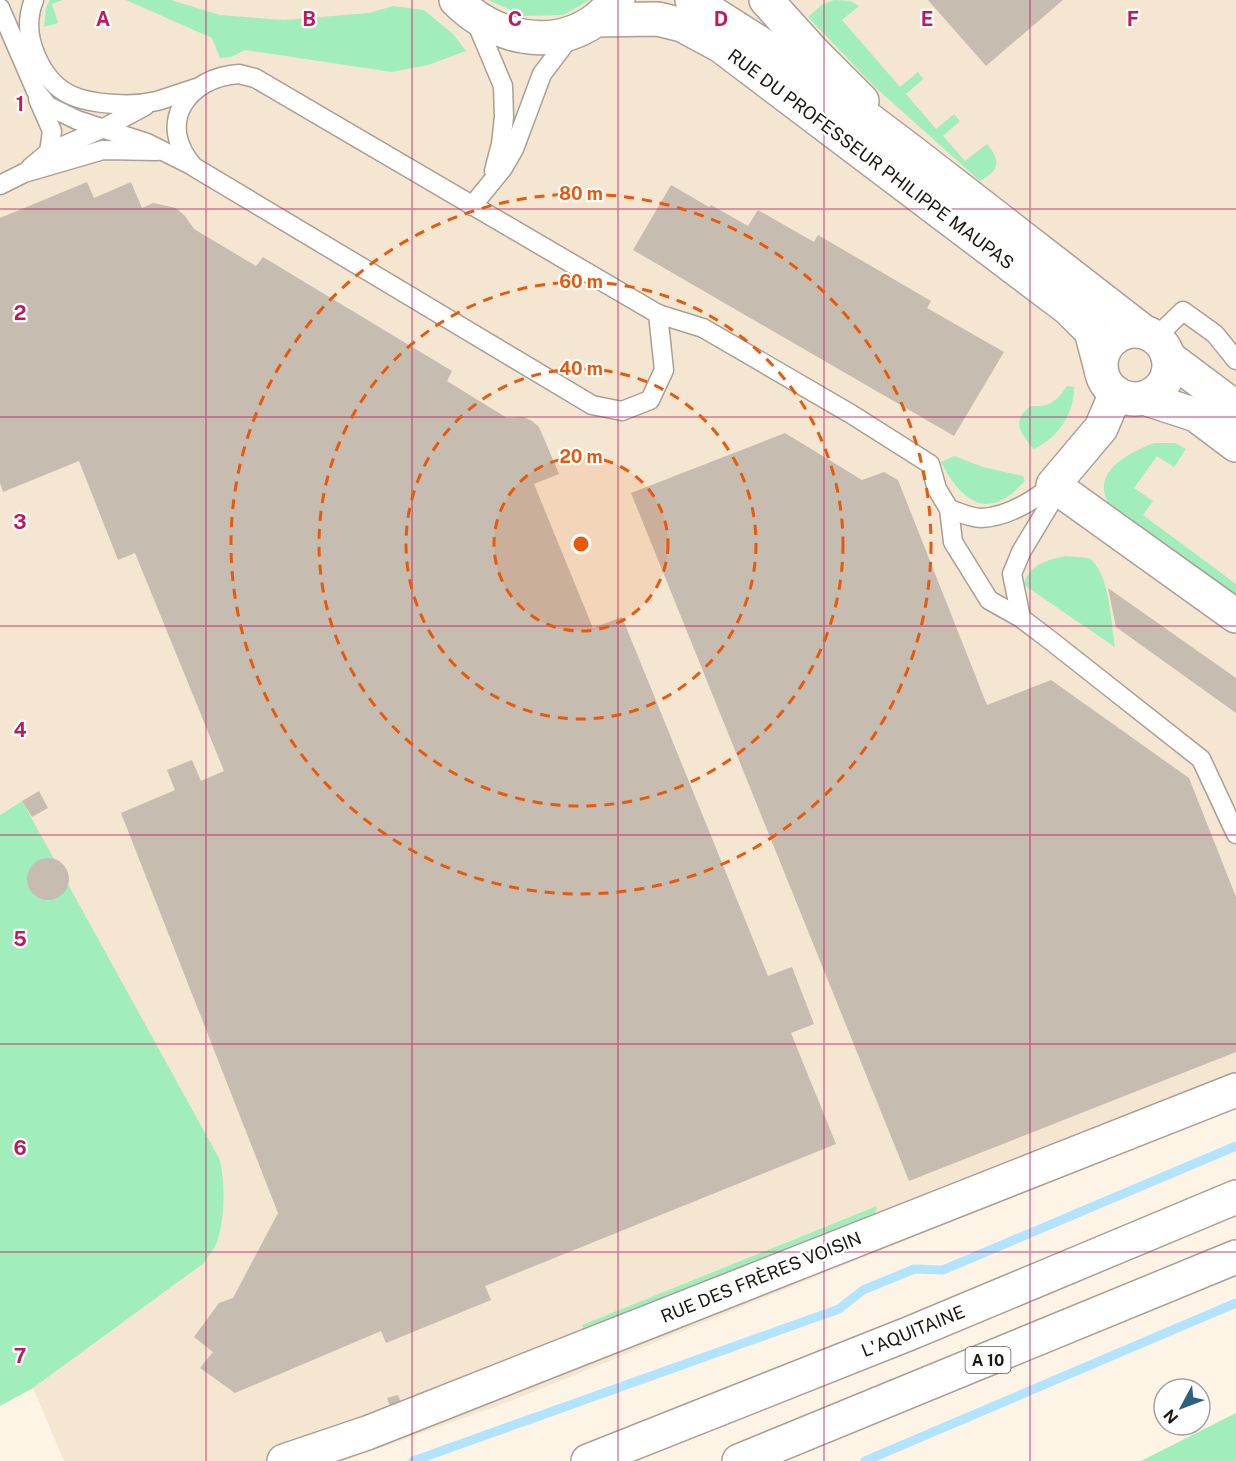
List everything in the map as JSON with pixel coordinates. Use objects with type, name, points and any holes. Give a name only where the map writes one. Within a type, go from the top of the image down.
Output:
[{"type":"main road","name":"RUE DU PROFESSEUR PHILIPPE MAUPAS","points":[[692,0],[810,75],[1156,342],[1236,408]]},
{"type":"main road","name":"RUE DU PROFESSEUR PHILIPPE MAUPAS","points":[[766,0],[815,54],[912,152]]},
{"type":"main road","name":"RUE DU PROFESSEUR PHILIPPE MAUPAS","points":[[460,4],[497,30],[523,37],[549,37],[596,17],[658,19],[682,26],[721,46],[1069,309],[1092,331],[1121,387]]},
{"type":"main road","points":[[1121,387],[1161,387],[1167,378],[1169,368],[1156,342],[1133,331],[1113,339],[1102,358],[1121,387],[1196,415],[1236,445]]},
{"type":"main road","points":[[1121,387],[1101,428],[1053,484],[1236,616]]},
{"type":"main road","name":"RUE DES FRÈRES VOISIN","points":[[284,1461],[366,1433],[1236,1090]]},
{"type":"main road","name":"L'AQUITAINE","points":[[590,1460],[908,1334],[1236,1197]]},
{"type":"main road","name":"A 10","points":[[739,1461],[1236,1257]]},
{"type":"lane","points":[[34,0],[28,22],[29,36],[41,68],[53,84],[74,98],[86,101],[125,104],[154,102]]},
{"type":"lane","points":[[460,4],[502,86],[504,117],[501,144],[492,179]]},
{"type":"lane","points":[[0,8],[52,131],[49,152]]},
{"type":"lane","points":[[472,206],[503,168],[514,149],[542,74],[596,17]]},
{"type":"lane","points":[[24,173],[49,152],[104,128],[154,102],[225,75],[239,74],[255,78],[658,314],[703,328],[851,414],[930,465],[938,489],[949,509],[953,542],[988,600],[1021,618],[1201,759],[1236,834]]},
{"type":"lane","points":[[195,167],[183,154],[177,127],[178,116],[183,104],[198,87]]},
{"type":"lane","points":[[36,92],[55,110],[76,120],[130,136],[195,167],[592,405],[622,411],[650,400],[664,370],[658,314]]},
{"type":"lane","points":[[0,184],[24,173],[103,150],[166,152]]},
{"type":"lane","points":[[1156,342],[1183,310],[1215,334],[1236,360]]},
{"type":"lane","points":[[949,509],[980,518],[1012,511],[1037,498],[1053,484]]},
{"type":"lane","points":[[1021,618],[1012,574],[1021,552],[1053,499],[1053,484]]},
{"type":"shaded area","points":[[0,0],[1236,0],[1236,1106],[508,1402],[344,1461],[64,1461],[33,1388],[204,1263],[22,801],[0,815]]},
{"type":"green space","points":[[50,0],[63,0],[52,4],[58,23],[44,27],[46,7]]},
{"type":"green space","points":[[126,0],[171,0],[220,15],[284,20],[369,13],[393,6],[424,10],[453,34],[466,51],[428,65],[392,72],[245,50],[231,57],[220,58],[212,38]]},
{"type":"green space","points":[[488,0],[590,0],[563,15],[524,16]]},
{"type":"green space","points":[[834,0],[850,1],[859,6],[842,20],[900,87],[918,72],[923,79],[906,94],[936,129],[954,114],[960,121],[943,136],[965,161],[987,144],[996,160],[992,173],[980,181],[875,87],[808,17],[823,4]]},
{"type":"green space","points":[[1067,386],[1074,387],[1068,415],[1051,438],[1034,449],[1022,433],[1019,422],[1021,417],[1031,406],[1043,406],[1052,402]]},
{"type":"green space","points":[[1154,443],[1175,443],[1186,449],[1174,467],[1157,456],[1134,488],[1153,501],[1143,515],[1236,584],[1236,602],[1114,512],[1107,502],[1104,485],[1106,476],[1112,468],[1128,456]]},
{"type":"green space","points":[[954,456],[983,467],[1023,476],[1025,481],[1010,495],[996,503],[976,502],[959,490],[941,462]]},
{"type":"green space","points":[[1066,556],[1089,558],[1096,565],[1105,586],[1115,647],[1024,585],[1026,578],[1034,568],[1046,561]]},
{"type":"green space","points":[[22,801],[220,1160],[223,1200],[222,1220],[217,1242],[204,1263],[33,1388],[0,1406],[0,815]]},
{"type":"green space","points":[[877,1206],[874,1218],[585,1334],[582,1325]]},
{"type":"green space","points":[[1236,1413],[1236,1461],[1141,1461],[1188,1437],[1212,1437],[1212,1425]]},
{"type":"building","points":[[928,0],[1063,0],[986,66]]},
{"type":"building","points":[[87,182],[94,198],[131,182],[142,208],[153,203],[176,208],[194,229],[256,266],[263,257],[452,371],[447,381],[507,418],[523,417],[539,427],[559,474],[534,484],[593,628],[622,617],[768,976],[792,967],[814,1024],[791,1033],[836,1144],[485,1286],[491,1300],[386,1343],[381,1331],[235,1393],[200,1368],[213,1352],[194,1337],[219,1303],[233,1298],[278,1213],[121,813],[175,790],[167,770],[192,760],[201,781],[224,771],[135,553],[118,560],[79,461],[3,492],[0,483],[0,218]]},
{"type":"building","points":[[671,185],[748,226],[758,210],[814,242],[818,235],[931,301],[927,308],[1004,352],[954,436],[633,250]]},
{"type":"building","points":[[785,433],[862,480],[884,472],[898,480],[987,705],[1051,680],[1189,778],[1236,897],[1236,1052],[909,1181],[631,493]]},
{"type":"building","points":[[1108,588],[1236,678],[1236,713],[1116,627]]},
{"type":"building","points":[[39,791],[48,808],[32,817],[22,801]]},
{"type":"building","points":[[48,858],[56,859],[63,864],[68,871],[68,887],[63,894],[56,899],[48,900],[40,899],[33,894],[28,887],[27,879],[28,871],[33,864],[40,859]]},
{"type":"building","points":[[398,1395],[402,1405],[391,1409],[387,1398]]},
{"type":"waterway","points":[[413,1461],[839,1309],[863,1290],[914,1269],[943,1270],[1236,1146]]},
{"type":"waterway","points":[[865,1461],[1236,1303]]}]
